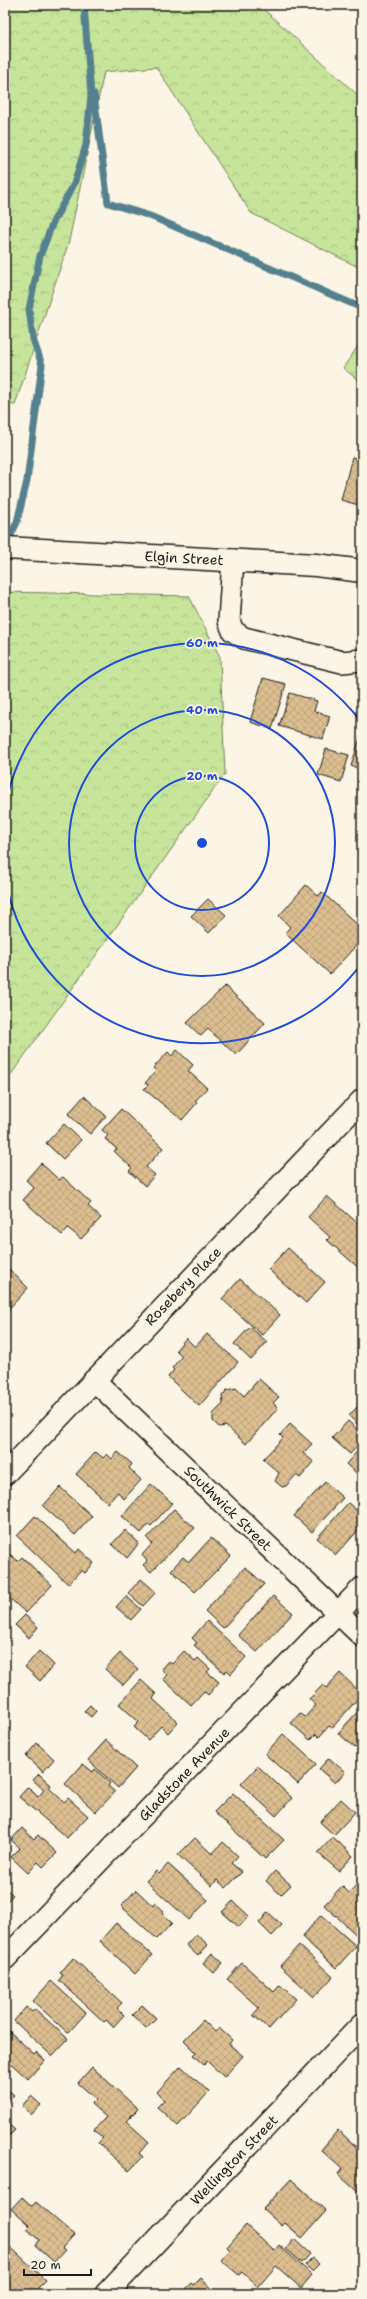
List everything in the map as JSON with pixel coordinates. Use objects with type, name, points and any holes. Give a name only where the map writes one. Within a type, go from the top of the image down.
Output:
[{"type":"street","name":"Elgin Street","points":[[5,548],[316,564],[362,571]]},
{"type":"street","points":[[233,560],[229,622],[234,631],[244,638],[342,662],[362,660]]},
{"type":"street","name":"Rosebery Place","points":[[5,1474],[362,1100]]},
{"type":"street","name":"Southwick Street","points":[[94,1380],[362,1636]]},
{"type":"street","name":"Gladstone Avenue","points":[[5,1959],[362,1588]]},
{"type":"street","name":"Wellington Street","points":[[106,2294],[362,2025]]},
{"type":"green space","points":[[5,5],[259,5],[362,99],[362,269],[251,213],[156,67],[104,72],[69,241],[15,405],[5,404]]},
{"type":"green space","points":[[362,340],[362,383],[343,368]]},
{"type":"green space","points":[[5,592],[189,596],[220,657],[225,774],[5,1083]]},
{"type":"building","points":[[352,457],[362,460],[362,506],[341,500]]},
{"type":"building","points":[[263,678],[286,684],[272,729],[250,722]]},
{"type":"building","points":[[290,693],[317,701],[314,711],[330,716],[323,739],[279,726]]},
{"type":"building","points":[[362,732],[362,769],[351,766]]},
{"type":"building","points":[[326,749],[349,755],[341,782],[318,775]]},
{"type":"building","points":[[306,885],[318,896],[322,892],[362,929],[362,939],[330,974],[285,933],[290,927],[279,916]]},
{"type":"building","points":[[208,899],[226,915],[209,933],[191,916]]},
{"type":"building","points":[[225,986],[265,1023],[236,1055],[208,1029],[201,1036],[187,1023]]},
{"type":"building","points":[[177,1050],[193,1065],[188,1071],[207,1088],[195,1101],[197,1103],[182,1120],[144,1089],[148,1085],[145,1083],[156,1071],[153,1068],[168,1052],[172,1056]]},
{"type":"building","points":[[84,1096],[106,1116],[90,1134],[68,1114]]},
{"type":"building","points":[[121,1109],[163,1148],[146,1167],[155,1175],[145,1186],[129,1171],[132,1168],[114,1151],[117,1149],[105,1139],[108,1135],[102,1130]]},
{"type":"building","points":[[64,1124],[81,1140],[63,1159],[46,1143]]},
{"type":"building","points":[[41,1163],[59,1180],[63,1177],[91,1203],[88,1206],[101,1218],[81,1239],[68,1228],[62,1235],[23,1200],[34,1188],[26,1180]]},
{"type":"building","points":[[327,1196],[362,1227],[362,1233],[359,1236],[362,1238],[361,1270],[327,1240],[330,1237],[308,1217]]},
{"type":"building","points":[[288,1248],[325,1282],[306,1303],[268,1269]]},
{"type":"building","points":[[5,1265],[28,1288],[5,1313]]},
{"type":"building","points":[[240,1279],[280,1315],[262,1335],[222,1299]]},
{"type":"building","points":[[250,1327],[267,1342],[251,1360],[234,1344]]},
{"type":"building","points":[[207,1334],[238,1362],[199,1406],[168,1377],[174,1370],[172,1368],[182,1356],[176,1350],[186,1338],[195,1347]]},
{"type":"building","points":[[259,1379],[279,1397],[273,1403],[278,1408],[246,1444],[226,1426],[219,1427],[213,1421],[213,1414],[223,1404],[222,1396],[227,1390],[236,1388],[244,1396]]},
{"type":"building","points":[[357,1407],[362,1412],[362,1428],[349,1416]]},
{"type":"building","points":[[348,1421],[362,1434],[362,1441],[350,1454],[332,1438]]},
{"type":"building","points":[[290,1424],[312,1444],[303,1453],[314,1462],[300,1478],[296,1475],[286,1486],[282,1487],[275,1481],[279,1473],[263,1459],[283,1438],[280,1435]]},
{"type":"building","points":[[362,1446],[362,1478],[346,1464]]},
{"type":"building","points":[[96,1452],[103,1458],[107,1454],[112,1459],[118,1452],[132,1464],[129,1468],[141,1480],[124,1499],[118,1492],[108,1503],[76,1474]]},
{"type":"building","points":[[325,1482],[343,1498],[312,1532],[294,1516]]},
{"type":"building","points":[[151,1484],[172,1503],[151,1526],[149,1524],[141,1533],[122,1516]]},
{"type":"building","points":[[60,1487],[92,1516],[75,1535],[43,1506]]},
{"type":"building","points":[[348,1503],[362,1515],[362,1526],[336,1555],[317,1538]]},
{"type":"building","points":[[174,1509],[195,1528],[151,1572],[143,1565],[147,1561],[142,1555],[152,1544],[147,1538]]},
{"type":"building","points":[[35,1516],[76,1553],[79,1549],[94,1563],[85,1573],[81,1570],[68,1584],[17,1536]]},
{"type":"building","points":[[125,1530],[139,1543],[127,1558],[112,1544]]},
{"type":"building","points":[[211,1538],[231,1556],[195,1592],[171,1570],[183,1557],[189,1562]]},
{"type":"building","points":[[7,1552],[18,1561],[22,1557],[52,1585],[26,1613],[5,1594],[5,1554]]},
{"type":"building","points":[[245,1567],[264,1584],[223,1628],[205,1611]]},
{"type":"building","points":[[141,1579],[156,1592],[143,1606],[128,1593]]},
{"type":"building","points":[[126,1596],[141,1609],[131,1620],[116,1607]]},
{"type":"building","points":[[273,1596],[293,1613],[257,1652],[238,1635]]},
{"type":"building","points":[[25,1615],[38,1627],[29,1638],[15,1625]]},
{"type":"building","points":[[207,1621],[246,1657],[231,1674],[227,1670],[224,1673],[194,1645],[197,1643],[192,1638]]},
{"type":"building","points":[[39,1651],[54,1665],[40,1681],[25,1667]]},
{"type":"building","points":[[184,1651],[195,1661],[198,1658],[210,1669],[207,1672],[219,1682],[208,1695],[204,1691],[191,1705],[163,1679],[167,1675],[161,1669],[168,1661],[172,1664]]},
{"type":"building","points":[[120,1653],[138,1669],[123,1685],[105,1669]]},
{"type":"building","points":[[340,1673],[362,1694],[332,1728],[329,1726],[319,1737],[316,1734],[310,1740],[291,1723],[300,1713],[305,1717],[316,1705],[309,1699],[323,1685],[326,1688]]},
{"type":"building","points":[[141,1680],[156,1694],[153,1699],[178,1722],[168,1733],[161,1726],[148,1740],[134,1727],[139,1722],[119,1704]]},
{"type":"building","points":[[90,1705],[96,1711],[91,1717],[84,1711]]},
{"type":"building","points":[[362,1707],[362,1740],[355,1748],[338,1733]]},
{"type":"building","points":[[283,1734],[316,1764],[298,1784],[265,1754]]},
{"type":"building","points":[[106,1740],[136,1768],[118,1788],[88,1760]]},
{"type":"building","points":[[37,1743],[54,1759],[43,1772],[26,1756]]},
{"type":"building","points":[[329,1758],[345,1772],[335,1783],[319,1769]]},
{"type":"building","points":[[83,1764],[93,1772],[95,1769],[110,1783],[108,1786],[115,1792],[96,1812],[65,1784]]},
{"type":"building","points":[[258,1766],[292,1798],[276,1816],[241,1784]]},
{"type":"building","points":[[39,1774],[51,1785],[49,1788],[64,1802],[68,1798],[88,1816],[67,1838],[19,1797],[28,1787],[38,1797],[44,1790],[33,1780]]},
{"type":"building","points":[[233,1793],[284,1840],[265,1859],[214,1812]]},
{"type":"building","points":[[341,1799],[355,1812],[334,1835],[320,1822]]},
{"type":"building","points":[[22,1828],[34,1839],[38,1835],[57,1853],[43,1867],[38,1862],[28,1873],[11,1857],[20,1848],[11,1840]]},
{"type":"building","points":[[333,1837],[353,1856],[339,1871],[318,1853]]},
{"type":"building","points":[[195,1838],[212,1854],[223,1842],[238,1856],[231,1863],[242,1872],[226,1888],[217,1880],[212,1886],[178,1855]]},
{"type":"building","points":[[168,1864],[208,1900],[189,1920],[146,1881],[156,1871],[159,1874]]},
{"type":"building","points":[[275,1871],[291,1885],[281,1895],[266,1881]]},
{"type":"building","points":[[358,1883],[362,1886],[362,1940],[324,1905],[342,1886],[349,1893]]},
{"type":"building","points":[[5,1888],[13,1895],[5,1903]]},
{"type":"building","points":[[136,1890],[153,1906],[155,1903],[164,1911],[162,1914],[172,1923],[157,1939],[121,1906]]},
{"type":"building","points":[[233,1901],[249,1916],[239,1927],[222,1912]]},
{"type":"building","points":[[268,1912],[282,1925],[272,1936],[259,1923]]},
{"type":"building","points":[[321,1915],[356,1946],[336,1968],[302,1937]]},
{"type":"building","points":[[116,1923],[152,1955],[135,1974],[100,1941]]},
{"type":"building","points":[[196,1934],[208,1945],[198,1956],[186,1945]]},
{"type":"building","points":[[299,1945],[333,1977],[314,1997],[280,1966]]},
{"type":"building","points":[[212,1953],[223,1963],[214,1973],[203,1963]]},
{"type":"building","points":[[73,1958],[122,2003],[117,2008],[124,2015],[113,2027],[106,2020],[104,2022],[59,1980],[63,1975],[60,1973]]},
{"type":"building","points":[[242,1963],[274,1992],[280,1985],[296,1999],[269,2029],[253,2015],[259,2008],[227,1979]]},
{"type":"building","points":[[51,1981],[86,2013],[68,2033],[33,2001]]},
{"type":"building","points":[[142,2005],[156,2018],[146,2028],[132,2015]]},
{"type":"building","points":[[26,2007],[32,2012],[35,2009],[68,2039],[52,2056],[14,2021]]},
{"type":"building","points":[[203,2020],[215,2032],[219,2028],[232,2040],[229,2044],[243,2056],[224,2077],[207,2061],[204,2065],[193,2055],[196,2052],[184,2040]]},
{"type":"building","points":[[9,2031],[34,2054],[36,2052],[45,2060],[28,2079],[5,2058],[5,2035]]},
{"type":"building","points":[[181,2066],[209,2092],[178,2126],[157,2107],[164,2100],[157,2092]]},
{"type":"building","points":[[92,2067],[138,2109],[126,2121],[149,2142],[139,2153],[143,2157],[129,2171],[98,2143],[103,2138],[94,2130],[106,2117],[91,2104],[96,2099],[78,2083]]},
{"type":"building","points":[[5,2087],[14,2095],[5,2105]]},
{"type":"building","points":[[31,2096],[41,2105],[31,2115],[22,2106]]},
{"type":"building","points":[[7,2123],[15,2130],[9,2136],[5,2133]]},
{"type":"building","points":[[338,2130],[362,2152],[362,2196],[338,2174],[342,2169],[321,2150]]},
{"type":"building","points":[[291,2179],[326,2211],[302,2238],[285,2223],[282,2226],[263,2209]]},
{"type":"building","points":[[22,2197],[32,2206],[36,2202],[74,2235],[62,2248],[65,2250],[54,2262],[35,2245],[39,2240],[27,2229],[30,2226],[11,2209]]},
{"type":"building","points":[[246,2225],[274,2251],[279,2245],[312,2275],[301,2288],[276,2266],[258,2287],[242,2272],[239,2275],[221,2260],[230,2250],[227,2247]]},
{"type":"building","points":[[294,2239],[310,2254],[302,2263],[286,2249]]},
{"type":"building","points":[[5,2242],[46,2280],[32,2294],[5,2294]]},
{"type":"building","points":[[312,2258],[319,2264],[312,2271],[305,2265]]},
{"type":"building","points":[[201,2278],[218,2294],[181,2294],[192,2283],[194,2285]]},
{"type":"waterway","points":[[6,546],[17,522],[27,481],[42,365],[33,339],[29,309],[40,256],[53,222],[74,184],[86,145],[91,95],[84,5]]},
{"type":"waterway","points":[[94,94],[108,203],[150,216],[362,308]]}]
